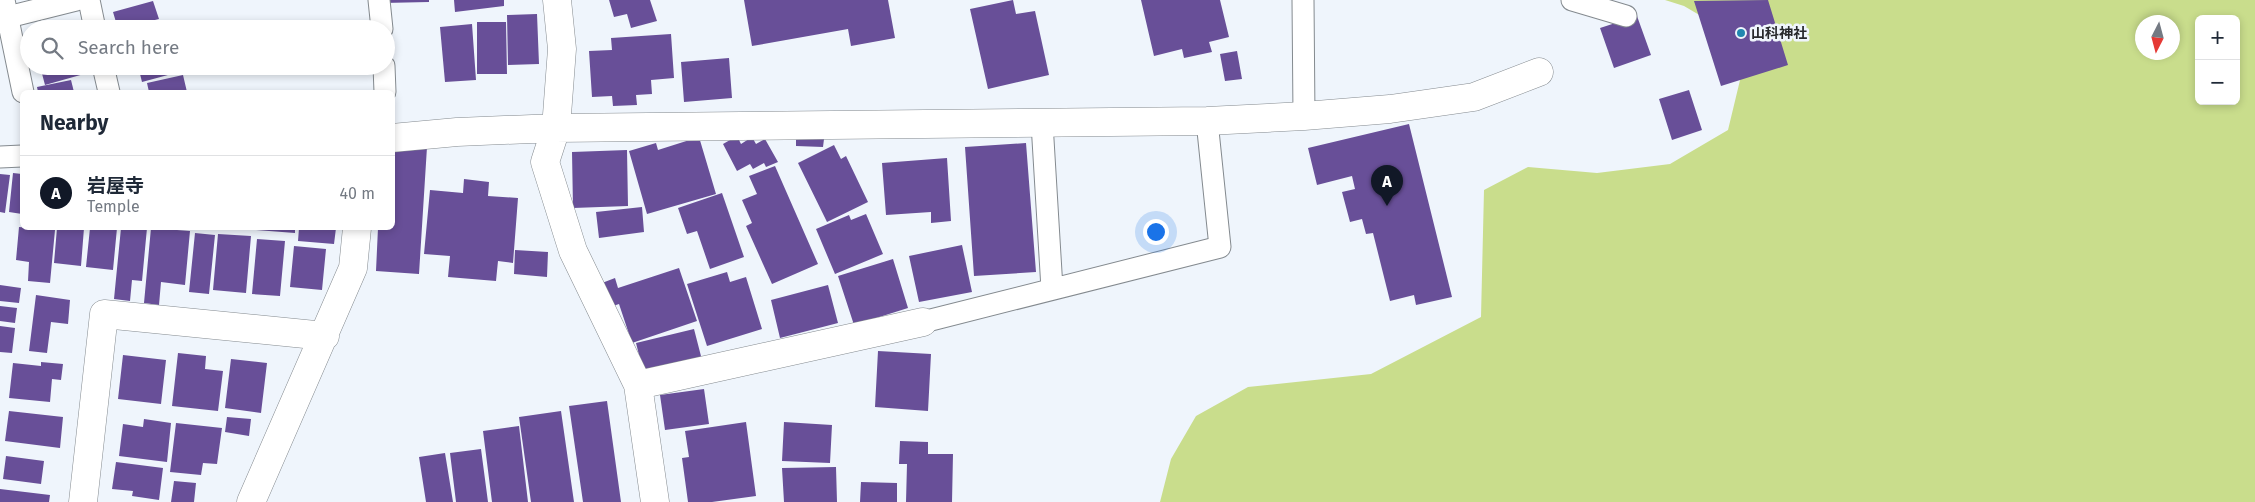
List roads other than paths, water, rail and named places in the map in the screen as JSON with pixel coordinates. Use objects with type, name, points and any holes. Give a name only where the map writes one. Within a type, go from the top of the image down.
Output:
[{"type":"street","points":[[557,0],[562,49],[556,128],[545,162],[573,250],[638,385],[654,502]]},
{"type":"street","points":[[395,138],[457,132],[556,128],[1207,121],[1304,116],[1390,109],[1474,97],[1539,72]]},
{"type":"street","points":[[251,502],[325,336],[353,268],[357,230]]},
{"type":"street","points":[[83,502],[104,314],[325,336]]},
{"type":"street","points":[[638,385],[923,322]]},
{"type":"lane","points":[[23,90],[6,9],[76,0]]},
{"type":"lane","points":[[89,0],[93,20]]},
{"type":"lane","points":[[379,0],[381,20]]},
{"type":"lane","points":[[1302,0],[1304,116]]},
{"type":"lane","points":[[1572,0],[1626,16]]},
{"type":"lane","points":[[105,75],[109,90]]},
{"type":"lane","points":[[384,75],[385,90]]},
{"type":"lane","points":[[923,322],[1220,247],[1207,121]]},
{"type":"lane","points":[[1042,123],[1052,289]]},
{"type":"lane","points":[[0,157],[20,156]]},
{"type":"place","name":"山科神社","points":[[1741,33]]},
{"type":"place","name":"岩屋寺","points":[[1387,206]]}]
